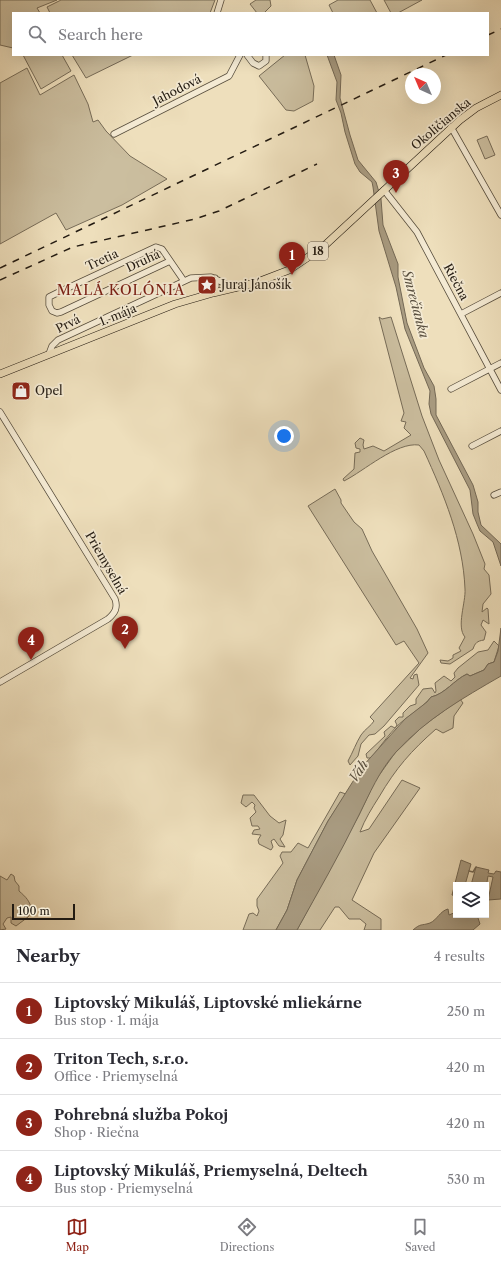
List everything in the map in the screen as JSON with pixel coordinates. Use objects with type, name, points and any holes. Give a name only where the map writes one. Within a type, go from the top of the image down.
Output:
[{"type":"main road","name":"Okoličianska","points":[[365,208],[451,127],[476,108],[501,96]]},
{"type":"main road","name":"1. mája","points":[[0,374],[175,304],[266,279],[301,263],[323,247],[365,208]]},
{"type":"street","points":[[217,12],[221,0]]},
{"type":"street","name":"Jahodová","points":[[114,134],[228,76],[239,56]]},
{"type":"street","points":[[248,56],[255,65],[259,66],[266,62],[266,56]]},
{"type":"street","points":[[451,127],[501,215]]},
{"type":"street","name":"Riečna","points":[[383,191],[417,232],[501,390]]},
{"type":"street","name":"Tretia","points":[[61,312],[52,312],[48,305],[50,297],[56,293],[158,246],[162,249],[170,261]]},
{"type":"street","points":[[170,261],[184,281]]},
{"type":"street","name":"Druhá","points":[[61,312],[170,261]]},
{"type":"street","name":"Prvá","points":[[49,354],[52,346],[58,340],[184,281],[198,277],[215,278],[235,288]]},
{"type":"street","points":[[213,293],[216,286],[215,278]]},
{"type":"street","points":[[461,314],[501,293]]},
{"type":"street","points":[[451,389],[501,363]]},
{"type":"street","name":"Priemyselná","points":[[0,412],[117,604],[114,614],[106,620],[0,682]]},
{"type":"street","points":[[472,446],[501,431]]},
{"type":"street","points":[[494,495],[501,492]]},
{"type":"shaded area","points":[[0,0],[57,0],[37,8],[39,12],[12,12],[12,48],[0,45]]},
{"type":"shaded area","points":[[61,0],[215,0],[210,12],[50,12],[47,7]]},
{"type":"shaded area","points":[[256,0],[270,0],[271,6],[265,12],[256,12],[250,4]]},
{"type":"shaded area","points":[[338,0],[370,0],[376,12],[332,12],[329,5]]},
{"type":"shaded area","points":[[384,0],[422,0],[400,12],[390,12]]},
{"type":"shaded area","points":[[24,56],[63,56],[71,71],[41,89]]},
{"type":"shaded area","points":[[73,56],[131,56],[86,78]]},
{"type":"shaded area","points":[[284,56],[305,56],[314,86],[313,101],[294,111],[286,110],[259,76]]},
{"type":"shaded area","points":[[327,56],[334,56],[341,75],[340,98],[358,160],[376,182],[381,199],[383,225],[398,264],[398,277],[407,323],[424,368],[434,386],[436,415],[473,485],[478,502],[478,512],[481,525],[501,544],[501,566],[493,542],[480,531],[473,514],[470,490],[431,414],[429,404],[430,391],[405,329],[396,287],[379,231],[372,182],[360,172],[355,164],[336,100],[337,82]]},
{"type":"shaded area","points":[[27,68],[40,95],[74,75],[88,104],[93,122],[98,120],[106,131],[130,156],[167,179],[122,205],[66,230],[56,213],[0,244],[0,83]]},
{"type":"shaded area","points":[[487,136],[495,155],[485,159],[477,140]]},
{"type":"shaded area","points":[[379,317],[382,319],[391,317],[422,416],[439,460],[473,534],[485,564],[484,569],[489,575],[491,594],[483,604],[482,612],[487,608],[488,609],[489,624],[483,620],[481,625],[486,632],[484,640],[477,643],[473,649],[450,664],[441,663],[440,660],[448,661],[453,658],[453,655],[461,651],[459,648],[465,637],[462,633],[461,627],[465,589],[461,553],[439,484],[424,451],[419,445],[410,445],[400,448],[390,452],[344,481],[343,479],[354,469],[355,453],[360,452],[360,449],[356,448],[355,443],[360,438],[364,440],[364,449],[373,446],[384,451],[411,435],[404,428],[406,422],[401,421],[404,413]]},
{"type":"shaded area","points":[[335,489],[341,503],[354,522],[362,529],[372,551],[417,629],[428,653],[410,678],[413,679],[414,675],[417,674],[419,685],[384,726],[375,734],[369,735],[361,744],[358,756],[350,765],[348,761],[359,738],[374,721],[370,717],[419,663],[404,641],[396,645],[308,506]]},
{"type":"shaded area","points":[[501,628],[501,676],[432,719],[396,752],[375,782],[344,844],[297,930],[276,930],[287,910],[297,880],[328,821],[362,767],[405,719],[427,702],[431,697],[441,693],[467,674],[470,676],[484,670],[488,664],[494,662],[498,651]]},
{"type":"shaded area","points":[[494,641],[499,646],[494,662],[488,664],[484,670],[470,676],[467,674],[441,693],[431,697],[395,728],[397,725],[395,721],[399,717],[403,717],[403,713],[410,706],[416,704],[416,699],[423,689],[432,688],[435,693],[435,683],[444,676],[451,681],[455,677],[454,673],[458,668],[478,652],[488,650]]},
{"type":"shaded area","points":[[460,699],[463,703],[454,716],[453,728],[443,733],[436,729],[411,753],[385,787],[360,832],[369,829],[402,780],[420,788],[374,853],[352,900],[381,919],[381,930],[364,930],[366,924],[360,919],[349,919],[339,907],[335,907],[320,930],[297,930],[359,815],[375,781],[395,753],[423,726]]},
{"type":"shaded area","points":[[391,726],[395,728],[371,758],[367,758],[366,754],[385,736],[384,732]]},
{"type":"shaded area","points":[[340,792],[346,794],[328,821],[297,880],[287,910],[276,930],[243,930],[249,914],[253,913],[257,916],[259,911],[257,899],[283,863],[280,856],[282,852],[291,852],[298,843],[308,848]]},
{"type":"shaded area","points":[[243,795],[254,795],[270,816],[279,823],[286,820],[283,835],[280,839],[285,847],[279,846],[274,839],[271,841],[273,847],[271,850],[259,844],[258,840],[261,835],[252,834],[254,830],[260,829],[258,826],[252,826],[250,818],[256,812],[254,808],[255,805],[252,802],[246,807],[241,803]]},
{"type":"shaded area","points":[[461,860],[471,864],[466,882],[455,882]]},
{"type":"shaded area","points":[[476,867],[489,870],[488,873],[494,874],[496,871],[501,872],[501,899],[489,900],[493,877],[488,876],[487,882],[472,882]]},
{"type":"shaded area","points":[[11,874],[14,876],[15,881],[19,886],[19,891],[29,902],[32,911],[28,917],[16,926],[11,923],[11,917],[7,918],[3,924],[6,929],[0,930],[0,876],[7,880]]},
{"type":"shaded area","points":[[448,909],[449,915],[453,913],[453,918],[478,918],[480,924],[473,930],[413,930],[432,922]]},
{"type":"waterway","points":[[469,871],[473,872],[476,867]]},
{"type":"railway","points":[[489,35],[501,29]]},
{"type":"railway","points":[[0,268],[444,56]]},
{"type":"railway","points":[[0,280],[73,247],[195,219],[219,211],[317,164]]},
{"type":"place","name":"Pohrebná služba Pokoj","points":[[396,193]]},
{"type":"place","name":"Liptovský Mikuláš, Liptovské mliekárne","points":[[292,275]]},
{"type":"place","name":"Juraj Jánošík","points":[[207,285]]},
{"type":"place","name":"Opel","points":[[21,391]]},
{"type":"place","name":"Triton Tech, s.r.o.","points":[[125,649]]},
{"type":"place","name":"Liptovský Mikuláš, Priemyselná, Deltech","points":[[31,660]]},
{"type":"district","name":"MALÁ KOLÓNIA","points":[[121,290]]},
{"type":"water label","name":"Smrečianka","points":[[416,304]]},
{"type":"water label","name":"Váh","points":[[358,771]]}]
